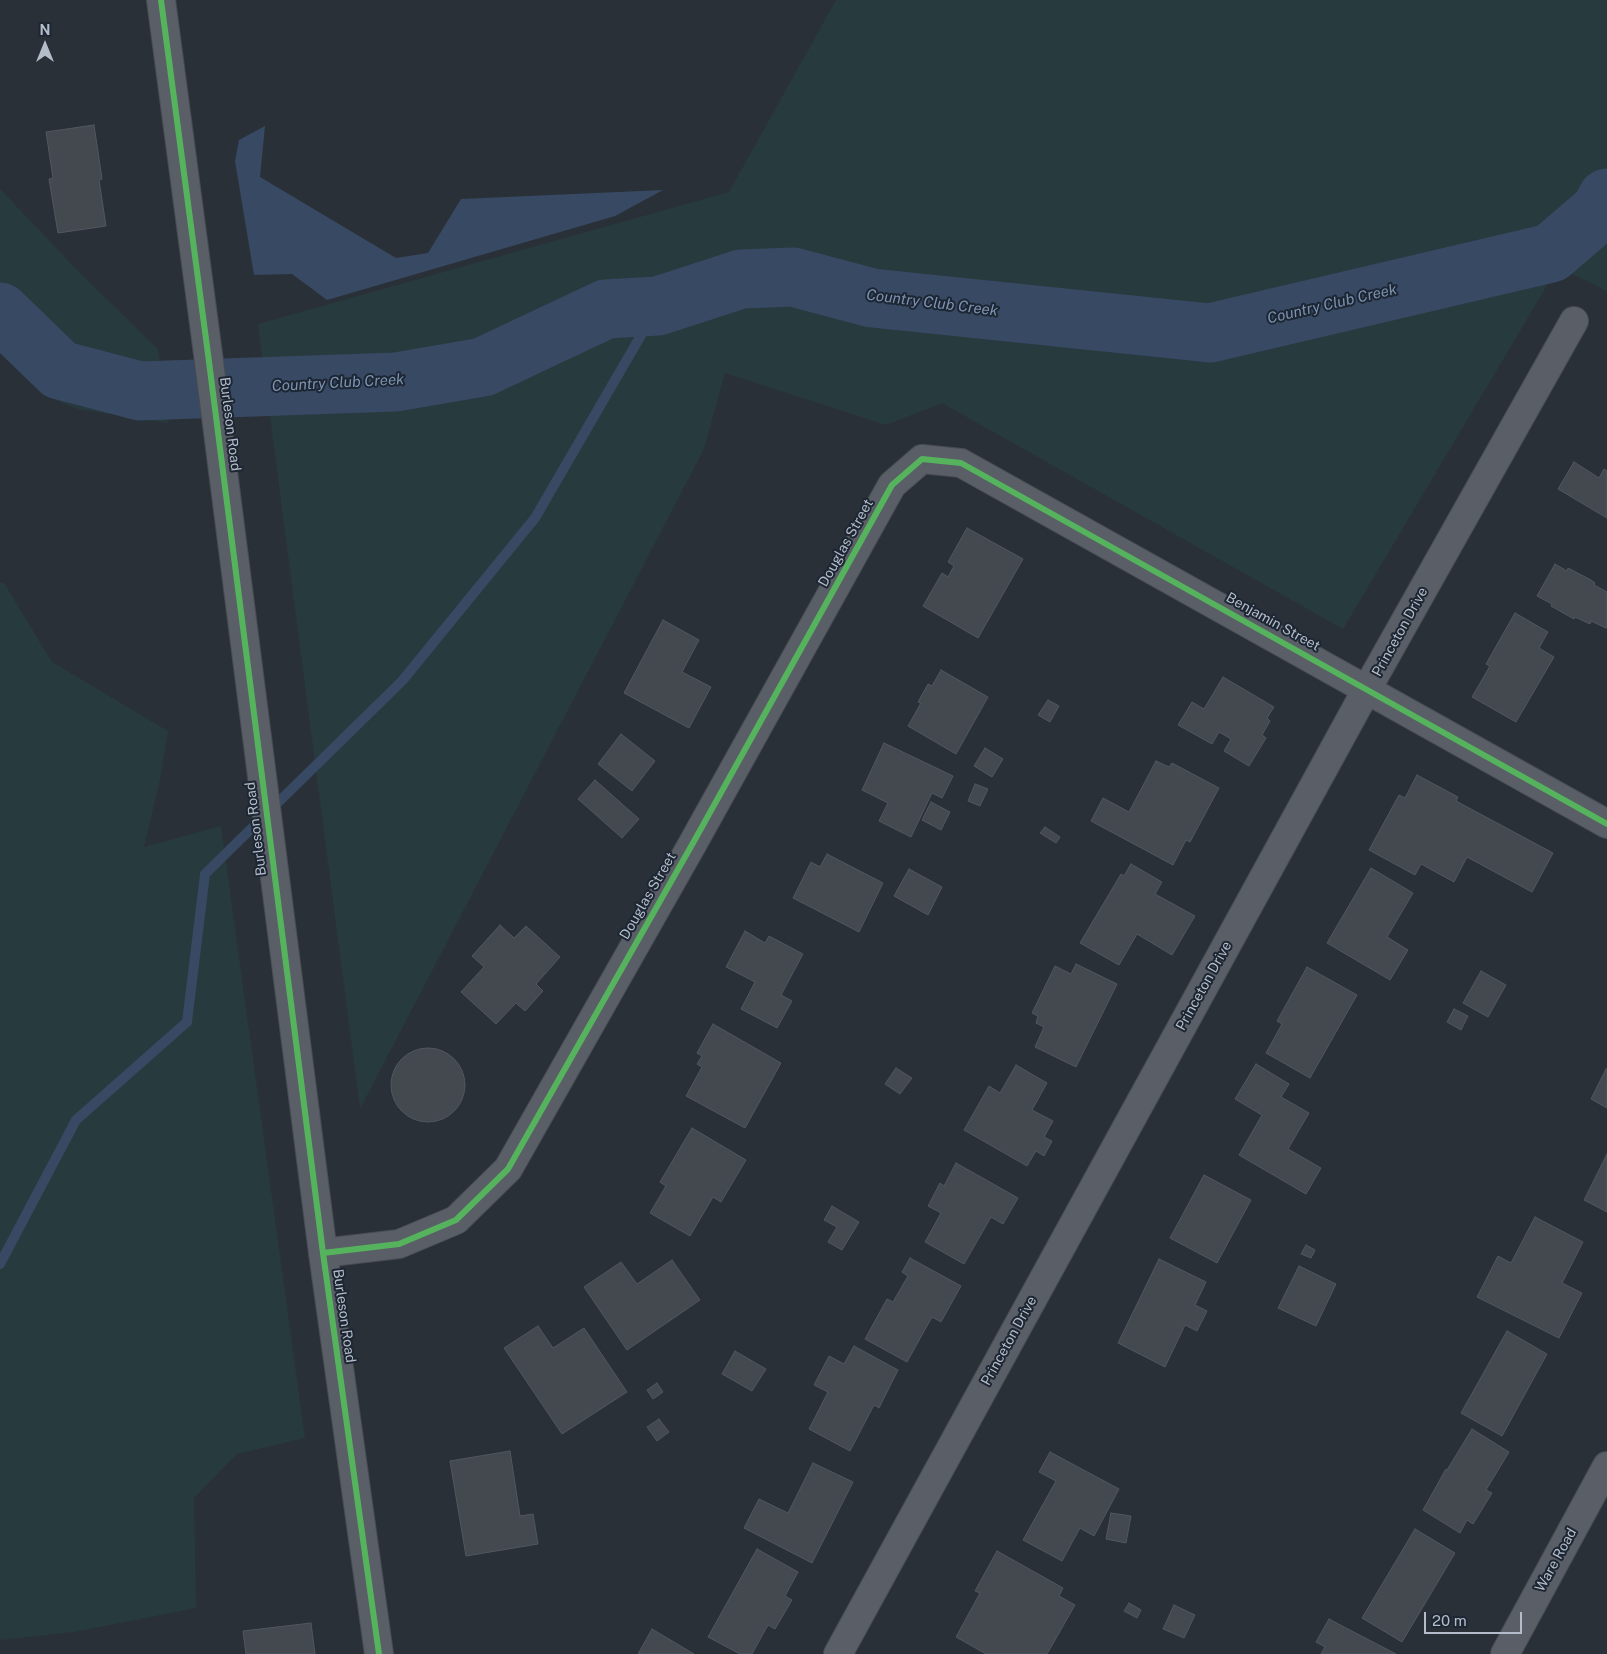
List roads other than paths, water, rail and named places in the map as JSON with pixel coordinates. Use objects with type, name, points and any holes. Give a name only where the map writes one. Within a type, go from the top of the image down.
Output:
[{"type":"street","name":"Burleson Road","points":[[161,0],[323,1253],[378,1654]]},
{"type":"street","name":"Princeton Drive","points":[[838,1654],[1367,689],[1574,321]]},
{"type":"street","name":"Benjamin Street","points":[[922,459],[961,463],[1607,824]]},
{"type":"street","name":"Douglas Street","points":[[323,1253],[399,1244],[456,1220],[508,1169],[693,843],[892,485],[922,459]]},
{"type":"street","name":"Ware Road","points":[[1505,1654],[1607,1466]]},
{"type":"water","points":[[265,126],[260,177],[396,258],[428,253],[461,199],[663,190],[615,216],[327,300],[292,274],[254,275],[235,161],[239,140]]},
{"type":"waterway","name":"Country Club Creek","points":[[0,312],[60,370],[140,391],[396,382],[483,367],[606,309],[658,306],[741,279],[793,277],[872,298],[1210,333],[1551,253],[1601,210],[1607,198]]},
{"type":"waterway","points":[[0,1264],[76,1120],[187,1022],[205,874],[402,681],[535,518],[658,306]]}]
